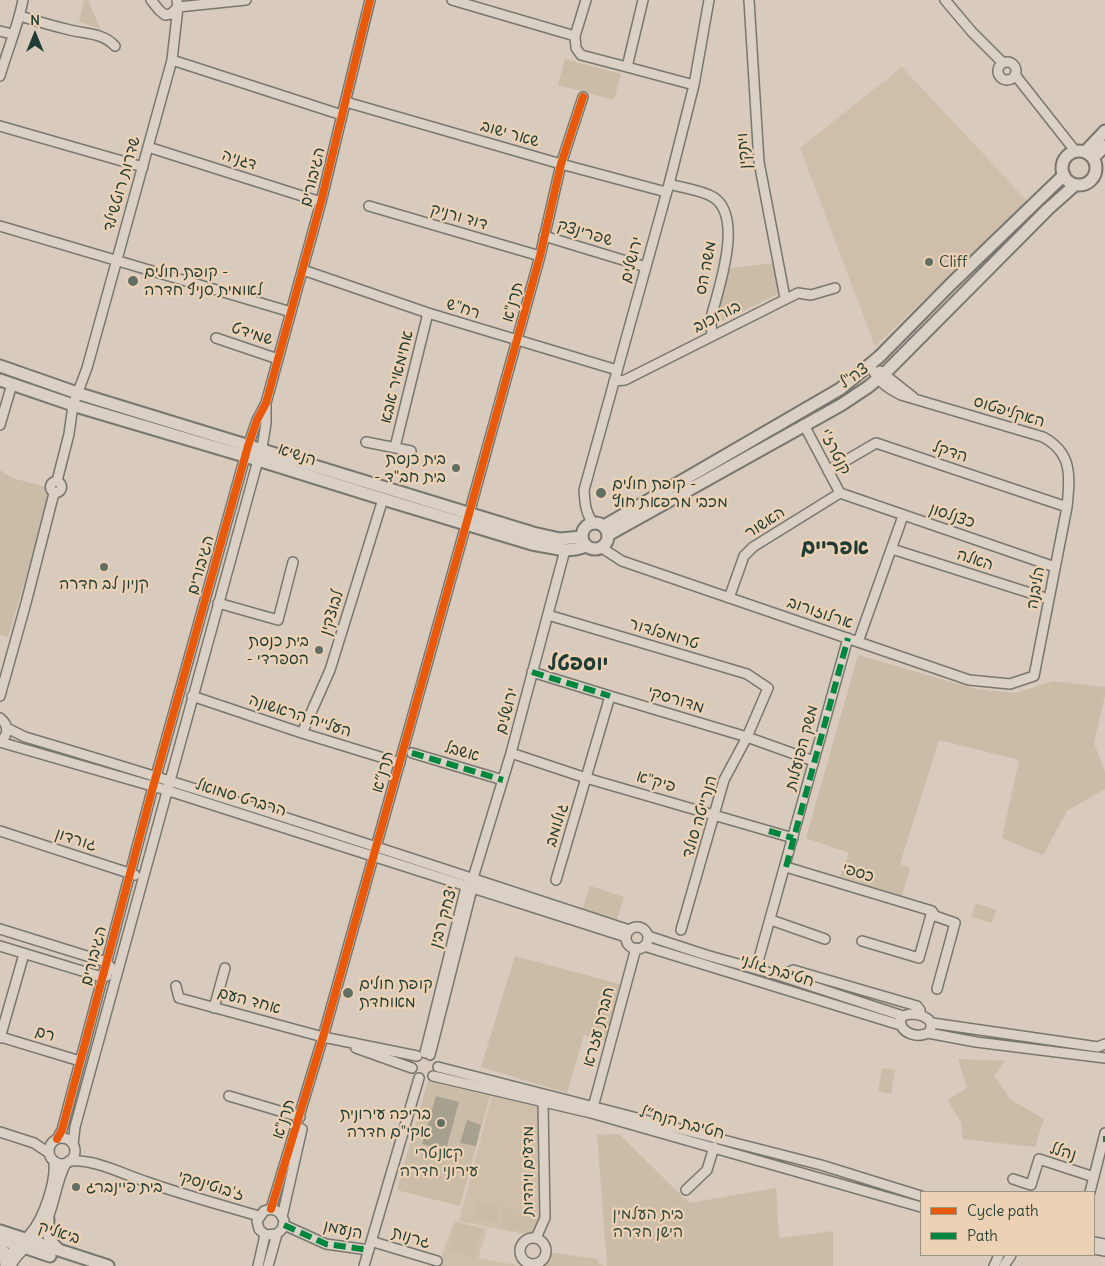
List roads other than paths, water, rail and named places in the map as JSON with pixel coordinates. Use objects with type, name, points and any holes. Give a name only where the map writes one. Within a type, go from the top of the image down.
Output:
[{"type":"main road","points":[[1085,154],[1105,131]]},
{"type":"main road","points":[[1085,154],[1096,165],[1094,178],[1087,184],[1075,185],[1068,181],[1064,175],[1062,165],[1064,160],[1071,153],[1085,154],[1105,146]]},
{"type":"main road","name":"צה\"ל","points":[[602,528],[840,389],[870,365],[1064,175]]},
{"type":"main road","name":"צה\"ל","points":[[602,528],[841,406],[881,377],[1006,250],[1075,185]]},
{"type":"main road","name":"הנשיא","points":[[0,366],[247,451]]},
{"type":"main road","name":"הנשיא","points":[[0,380],[76,406],[259,454],[468,519],[532,544],[565,550],[585,542]]},
{"type":"main road","name":"הנשיא","points":[[259,454],[383,500],[560,539],[585,542]]},
{"type":"main road","points":[[602,528],[607,542],[602,548],[594,549],[585,542],[584,530],[602,528]]},
{"type":"main road","points":[[48,1219],[49,1238],[52,1244],[60,1251]]},
{"type":"main road","name":"ביאליק","points":[[0,1231],[26,1244],[83,1266]]},
{"type":"main road","name":"ביאליק","points":[[0,1239],[60,1251],[108,1266]]},
{"type":"main road","points":[[0,1246],[5,1255],[6,1266]]},
{"type":"street","points":[[0,76],[12,34],[20,16],[23,0]]},
{"type":"street","points":[[152,0],[165,15],[171,14],[177,4],[246,0]]},
{"type":"street","name":"הגיבורים","points":[[55,1140],[62,1130],[153,787],[247,451],[257,420],[266,403],[303,270],[370,0]]},
{"type":"street","points":[[452,0],[576,36]]},
{"type":"street","points":[[586,0],[576,36],[576,48],[582,55],[694,86]]},
{"type":"street","points":[[627,67],[643,0]]},
{"type":"street","name":"ירושלים","points":[[602,528],[588,517],[584,490],[668,188],[694,86],[709,0]]},
{"type":"street","name":"ויתקין","points":[[749,0],[759,162],[785,298]]},
{"type":"street","points":[[945,0],[972,32],[1003,63]]},
{"type":"street","name":"שדרות רוטשילד","points":[[0,696],[26,603],[52,497],[59,491],[61,486],[57,481],[76,406],[86,379],[87,368],[172,60],[177,4]]},
{"type":"street","points":[[20,16],[93,34],[105,38],[115,46]]},
{"type":"street","points":[[0,31],[12,34]]},
{"type":"street","points":[[172,60],[342,115]]},
{"type":"street","points":[[1009,62],[1017,70],[1016,76],[1011,80],[1001,79],[998,70],[1003,63],[1009,62]]},
{"type":"street","points":[[1016,76],[1085,154]]},
{"type":"street","name":"תרנ\"א","points":[[468,519],[540,256],[561,164],[583,97]]},
{"type":"street","name":"שאר ישוב","points":[[346,102],[561,164],[668,188]]},
{"type":"street","points":[[0,126],[143,167]]},
{"type":"street","name":"דגניה","points":[[148,147],[321,202]]},
{"type":"street","name":"משה הס","points":[[668,188],[712,196],[724,210],[727,221],[727,250],[712,314],[712,336]]},
{"type":"street","name":"דוד ורניק","points":[[369,206],[540,256]]},
{"type":"street","points":[[0,226],[291,312]]},
{"type":"street","name":"שפרינצק","points":[[544,236],[646,267]]},
{"type":"street","name":"רח\"ש","points":[[303,270],[428,313],[617,370]]},
{"type":"street","name":"בורוכוב","points":[[614,381],[625,380],[785,298],[798,293],[811,295],[834,288]]},
{"type":"street","name":"אחימאיר אבא","points":[[395,447],[428,313]]},
{"type":"street","name":"שמידט","points":[[216,338],[278,359]]},
{"type":"street","points":[[870,365],[881,377]]},
{"type":"street","name":"האקליפטוס","points":[[881,377],[892,390],[917,400],[1043,437],[1054,443],[1063,454],[1068,467],[1067,506]]},
{"type":"street","points":[[0,425],[12,384]]},
{"type":"street","name":"הגיבורים","points":[[73,1145],[74,1127],[259,454],[266,423],[266,403]]},
{"type":"street","name":"קנטרז'י","points":[[804,425],[840,493]]},
{"type":"street","name":"אחימאיר אבא","points":[[366,442],[411,451]]},
{"type":"street","name":"הדקל","points":[[828,470],[876,443],[1067,506]]},
{"type":"street","name":"כצנלסון","points":[[840,493],[1055,567]]},
{"type":"street","name":"האשור","points":[[729,598],[744,556],[748,552],[840,493]]},
{"type":"street","name":"לבוצקין","points":[[302,733],[330,670],[383,500]]},
{"type":"street","name":"הליבנה","points":[[1034,676],[1067,506]]},
{"type":"street","points":[[858,642],[904,516]]},
{"type":"street","name":"תרנ״א","points":[[323,1037],[468,519]]},
{"type":"street","name":"ארלוזורוב","points":[[602,548],[622,561],[969,680],[1010,684],[1034,676]]},
{"type":"street","name":"האלה","points":[[892,549],[1049,599]]},
{"type":"street","name":"ירושלים","points":[[473,878],[511,754],[565,550]]},
{"type":"street","points":[[218,604],[278,620],[293,562]]},
{"type":"street","name":"טרומפלדור","points":[[548,615],[747,674],[768,688]]},
{"type":"street","name":"משק הפועלות","points":[[786,867],[848,638]]},
{"type":"street","name":"מדורסקי","points":[[532,672],[747,737],[814,761]]},
{"type":"street","name":"הנרייטה סולד","points":[[681,930],[724,780],[747,737],[768,688]]},
{"type":"street","name":"העלייה הראשונה","points":[[192,696],[400,763]]},
{"type":"street","points":[[586,778],[610,696]]},
{"type":"street","points":[[0,718],[7,728],[6,736],[0,742]]},
{"type":"street","name":"הרברט סמואל","points":[[7,728],[25,737],[169,780],[473,878]]},
{"type":"street","name":"הרברט סמואל","points":[[0,742],[166,790],[469,888]]},
{"type":"street","name":"אשבל","points":[[412,753],[503,780]]},
{"type":"street","name":"פיק\"א","points":[[511,754],[586,778],[793,838]]},
{"type":"street","name":"גולומב","points":[[556,880],[586,778]]},
{"type":"street","name":"גורדון","points":[[0,831],[142,878]]},
{"type":"street","points":[[756,969],[786,867]]},
{"type":"street","name":"כספי","points":[[786,867],[932,911],[936,916],[955,923],[936,989]]},
{"type":"street","points":[[473,878],[628,934]]},
{"type":"street","name":"יצחק רבין","points":[[424,1054],[473,878]]},
{"type":"street","points":[[469,888],[628,934],[639,927],[645,930],[648,936],[640,947],[628,944],[628,934]]},
{"type":"street","points":[[862,941],[919,958],[932,911]]},
{"type":"street","points":[[771,920],[825,939]]},
{"type":"street","points":[[0,929],[106,962],[116,973],[102,978],[0,946]]},
{"type":"street","name":"חטיבת גולני","points":[[648,936],[781,976],[902,1020]]},
{"type":"street","name":"חטיבת גולני","points":[[640,947],[902,1020]]},
{"type":"street","name":"חברת עזרא","points":[[592,1110],[640,947]]},
{"type":"street","points":[[0,1038],[24,954]]},
{"type":"street","points":[[214,1008],[225,968]]},
{"type":"street","name":"חטיבת גולני","points":[[781,976],[793,970],[917,1006],[920,1014]]},
{"type":"street","name":"אחד העם","points":[[176,986],[180,998],[323,1037],[412,1068]]},
{"type":"street","points":[[1105,1044],[1098,1047],[932,1024],[920,1014],[910,1014],[902,1020],[903,1030],[918,1036],[928,1033],[976,1042],[1105,1058]]},
{"type":"street","points":[[928,1033],[932,1029],[932,1024]]},
{"type":"street","name":"תרנ\"א","points":[[271,1209],[323,1037]]},
{"type":"street","name":"תרנ\"א","points":[[283,1221],[323,1037]]},
{"type":"street","name":"אחד העם","points":[[323,1037],[424,1054]]},
{"type":"street","name":"רם","points":[[0,1038],[80,1061]]},
{"type":"street","points":[[364,1266],[425,1078],[438,1067],[435,1058],[424,1054],[412,1063],[412,1068],[416,1076],[425,1078]]},
{"type":"street","name":"חטיבת הנח״ל","points":[[438,1067],[592,1110],[920,1207]]},
{"type":"street","points":[[371,1266],[425,1078]]},
{"type":"street","name":"חטיבת הנח״ל","points":[[425,1078],[592,1110],[821,1165],[920,1196]]},
{"type":"street","points":[[229,1096],[300,1117]]},
{"type":"street","name":"מדעים ויהדות","points":[[536,1238],[545,1218],[543,1102]]},
{"type":"street","points":[[0,1132],[39,1145],[58,1163],[68,1162]]},
{"type":"street","name":"נהלל","points":[[1090,1191],[1104,1137]]},
{"type":"street","points":[[10,1266],[48,1219],[61,1174],[74,1156],[73,1145],[65,1138],[41,1143],[26,1140]]},
{"type":"street","points":[[6,1266],[8,1256],[26,1244],[44,1209],[54,1174],[51,1144],[55,1140]]},
{"type":"street","name":"ז'בוטינסקי","points":[[73,1145],[82,1155],[98,1164]]},
{"type":"street","points":[[686,1190],[706,1170],[714,1147]]},
{"type":"street","name":"נהלל","points":[[1013,1179],[1031,1185],[1039,1159],[1094,1177]]},
{"type":"street","name":"ז'בוטינסקי","points":[[68,1162],[84,1161],[98,1164],[148,1182],[259,1216]]},
{"type":"street","points":[[268,1266],[277,1234],[283,1221],[278,1212],[271,1209],[264,1211],[257,1221],[259,1229],[266,1235],[277,1234]]},
{"type":"street","name":"הנעמן","points":[[283,1221],[326,1244],[369,1250]]},
{"type":"street","points":[[258,1266],[266,1235]]},
{"type":"street","points":[[536,1238],[544,1244],[546,1252],[543,1260],[533,1265],[522,1258],[520,1250],[527,1240],[536,1238]]},
{"type":"street","name":"גרנות","points":[[377,1243],[437,1261]]},
{"type":"place","name":"Cliff","points":[[929,262]]},
{"type":"place","name":"קופת חולים - לאומית סניף חדרה","points":[[133,281]]},
{"type":"place","name":"בית כנסת - בית חב\"ד","points":[[456,468]]},
{"type":"place","name":"קופת חולים - מכבי מרפאת חוץ","points":[[601,493]]},
{"type":"place","name":"קניון לב חדרה","points":[[104,567]]},
{"type":"place","name":"בית כנסת - הספרדי","points":[[319,650]]},
{"type":"place","name":"קופת חולים מאוחדת","points":[[348,993]]},
{"type":"place","name":"בריכה עירונית אקי\"ם חדרה","points":[[441,1123]]},
{"type":"place","name":"בית פיינברג","points":[[76,1187]]},
{"type":"district","name":"אפריים","points":[[835,548]]},
{"type":"district","name":"יוספטל","points":[[578,664]]},
{"type":"park label","name":"קאנטרי עירוני חדרה","points":[[439,1162]]},
{"type":"park label","name":"בית העלמין הישן חדרה","points":[[648,1223]]}]
